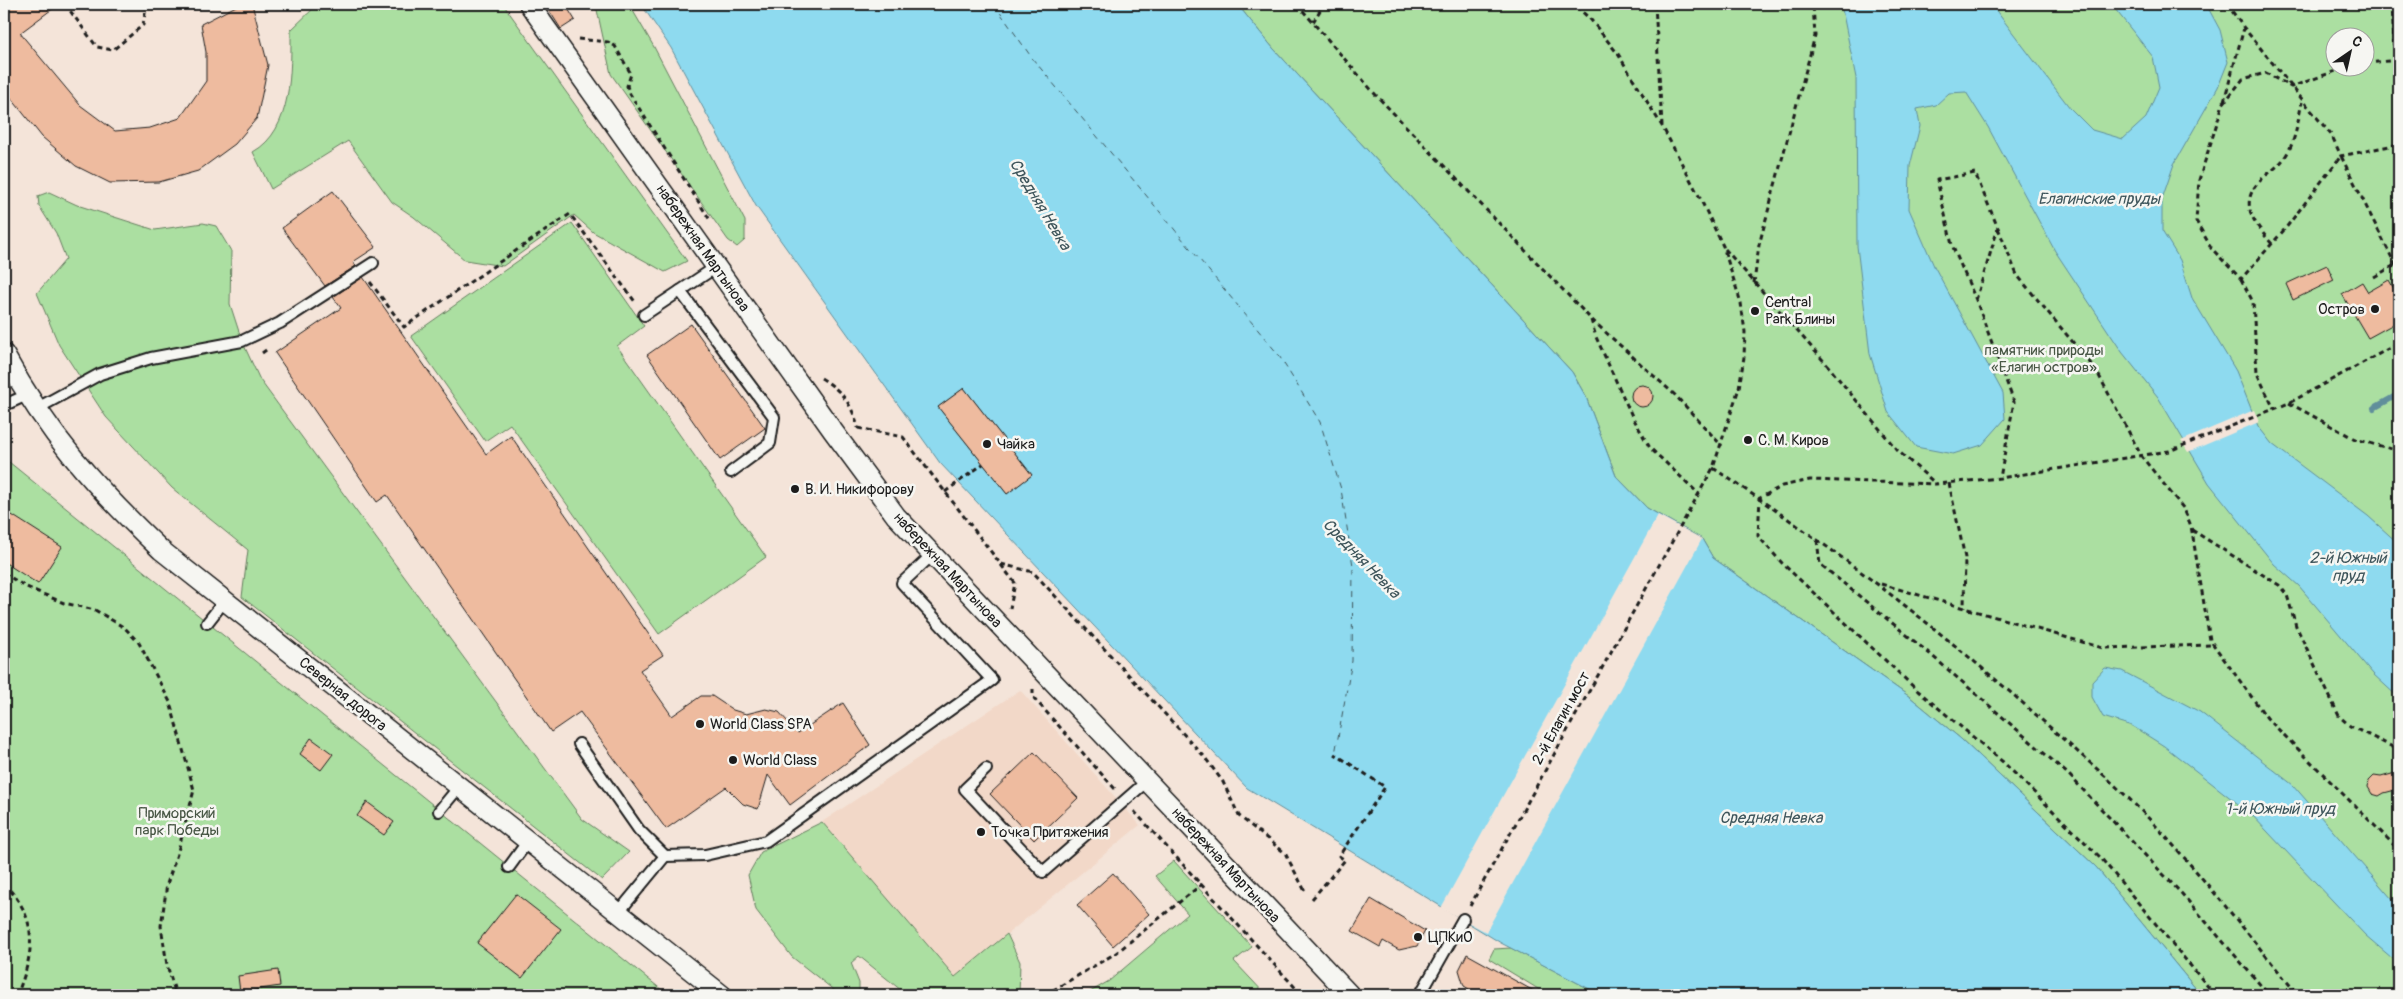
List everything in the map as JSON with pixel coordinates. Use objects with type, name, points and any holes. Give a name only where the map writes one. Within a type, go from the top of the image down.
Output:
[{"type":"street","name":"набережная Мартынова","points":[[529,4],[896,516],[1350,995]]},
{"type":"street","name":"Северная дорога","points":[[4,354],[31,402],[77,465],[112,503],[161,550],[722,995]]},
{"type":"lane","points":[[4,402],[31,402],[100,374],[151,358],[242,341],[280,323],[372,262]]},
{"type":"lane","points":[[644,315],[716,267]]},
{"type":"lane","points":[[680,291],[774,417],[770,444],[731,472]]},
{"type":"lane","points":[[579,744],[639,830],[664,856],[705,855],[766,841],[992,680],[902,583],[932,555]]},
{"type":"lane","points":[[207,623],[225,600]]},
{"type":"lane","points":[[986,768],[965,789],[1043,872],[1146,781]]},
{"type":"lane","points":[[439,811],[459,787]]},
{"type":"lane","points":[[509,867],[528,842]]},
{"type":"lane","points":[[618,913],[664,856]]},
{"type":"lane","points":[[1420,995],[1462,920]]},
{"type":"path","points":[[65,4],[97,47],[113,50],[143,25],[146,8],[143,4]]},
{"type":"path","points":[[1297,4],[1375,94],[1591,319],[1676,395],[1722,446]]},
{"type":"path","points":[[1313,22],[1324,4]]},
{"type":"path","points":[[1574,4],[1591,20],[1618,54],[1662,126],[1723,246],[1897,450],[1936,484]]},
{"type":"path","points":[[1655,4],[1662,126]]},
{"type":"path","points":[[1754,282],[1759,245],[1815,36],[1813,4]]},
{"type":"path","points":[[2227,4],[2302,101],[2332,136],[2399,272]]},
{"type":"path","points":[[2392,4],[2394,44],[2399,74]]},
{"type":"path","points":[[2244,28],[2199,180],[2196,221],[2212,249],[2241,279],[2253,302],[2257,374],[2274,409]]},
{"type":"path","points":[[576,37],[586,41],[608,42],[615,46],[631,74],[627,86],[630,94],[715,228]]},
{"type":"path","points":[[2376,62],[2398,61]]},
{"type":"path","points":[[2223,104],[2243,79],[2266,73],[2291,87],[2326,74]]},
{"type":"path","points":[[2272,244],[2254,222],[2250,213],[2249,201],[2253,190],[2262,178],[2286,156],[2294,141],[2302,101]]},
{"type":"path","points":[[2241,279],[2272,244],[2341,156],[2399,144]]},
{"type":"path","points":[[2000,478],[2014,402],[1976,300],[1952,245],[1937,180],[1975,173],[2018,275],[2096,370],[2142,457],[2184,509],[2192,530],[2210,640],[2267,718],[2399,850]]},
{"type":"path","points":[[362,286],[370,281],[404,327],[570,214],[644,315]]},
{"type":"path","points":[[1976,300],[1998,228]]},
{"type":"path","name":"2-й Елагин мост","points":[[1462,920],[1713,468],[1722,446],[1739,388],[1745,332],[1741,303],[1723,246]]},
{"type":"path","points":[[2374,277],[2395,265]]},
{"type":"path","points":[[1591,319],[1596,337],[1632,416],[1650,448],[1698,493]]},
{"type":"path","points":[[262,353],[277,342]]},
{"type":"path","points":[[1760,498],[1782,486],[1810,480],[1950,483],[2000,478],[2142,457],[2184,447],[2261,413],[2289,403],[2399,343]]},
{"type":"path","points":[[814,374],[845,396],[854,412],[858,428]]},
{"type":"path","points":[[2289,403],[2355,439],[2399,451]]},
{"type":"path","points":[[851,427],[903,437],[1015,583]]},
{"type":"path","points":[[945,492],[983,464]]},
{"type":"path","points":[[1713,468],[1760,498],[1878,583],[2003,684],[2106,776],[2154,824],[2200,876],[2298,995]]},
{"type":"path","points":[[1950,483],[1965,558],[1964,608]]},
{"type":"path","points":[[1760,498],[1758,536],[1782,563],[1918,691],[2003,762],[2100,857],[2216,995]]},
{"type":"path","points":[[2192,530],[2279,585],[2287,595],[2296,626],[2339,716],[2350,726],[2399,750]]},
{"type":"path","points":[[1817,540],[1820,564],[1930,654],[2068,774],[2182,894],[2269,995]]},
{"type":"path","points":[[1001,564],[1033,572],[1203,755],[1223,782],[1238,816],[1284,853],[1305,891]]},
{"type":"path","points":[[4,573],[24,586],[64,603],[95,610],[125,628],[139,643],[170,702],[194,790],[178,852],[167,884],[161,926],[167,965],[176,995]]},
{"type":"path","points":[[1878,583],[2103,648],[2214,645]]},
{"type":"path","points":[[1312,898],[1345,860],[1339,856],[1385,787],[1335,754]]},
{"type":"path","points":[[4,884],[20,904],[32,939],[31,957],[17,995]]},
{"type":"path","points":[[1045,995],[1116,953],[1202,884]]},
{"type":"shaded area","name":"Точка Притяжения","points":[[1020,690],[1140,825],[955,977],[822,822]]},
{"type":"green space","points":[[318,4],[503,4],[687,261],[665,272],[593,232],[574,215],[503,266],[465,260],[414,217],[392,202],[348,141],[271,189],[253,152],[266,142],[276,129],[283,114],[290,80],[291,30]]},
{"type":"green space","points":[[590,4],[629,4],[654,47],[745,221],[745,240],[737,247],[728,240],[611,74],[597,10]]},
{"type":"green space","name":"памятник природы «Елагин остров»","points":[[1237,4],[2399,4],[2399,995],[2201,995],[2096,867],[1961,739],[1910,697],[1713,558],[1702,539],[1647,508],[1616,476],[1586,397],[1572,372],[1273,48]]},
{"type":"green space","points":[[49,192],[77,205],[155,230],[203,223],[216,226],[231,251],[230,304],[242,341],[260,380],[582,819],[629,852],[602,880],[242,597],[248,550],[172,488],[106,417],[59,345],[37,293],[66,259],[56,233],[39,206],[38,196]]},
{"type":"green space","points":[[572,223],[644,326],[617,346],[766,557],[659,634],[510,424],[485,441],[411,336]]},
{"type":"green space","name":"Приморский парк Победы","points":[[4,458],[668,995],[4,995]]},
{"type":"green space","points":[[822,822],[955,977],[1007,934],[1020,962],[1019,995],[907,995],[859,956],[851,963],[859,983],[859,995],[840,995],[792,957],[756,910],[748,875],[761,852]]},
{"type":"green space","points":[[1174,861],[1252,947],[1234,961],[1266,995],[1085,995],[1109,981],[1188,914],[1155,876]]},
{"type":"green space","points":[[1511,948],[1601,995],[1548,995],[1489,959],[1494,949]]},
{"type":"water","name":"Средняя Невка","points":[[641,4],[1237,4],[1273,48],[1572,372],[1586,397],[1616,476],[1647,508],[1702,539],[1713,558],[1910,697],[1961,739],[2096,867],[2201,995],[1601,995],[1501,943],[1247,788],[940,463],[756,206],[671,48]],"holes":[[[964,388],[1032,475],[1007,494],[938,407]]]},
{"type":"water","name":"Елагинские пруды","points":[[1841,4],[1991,4],[2070,108],[2092,130],[2123,139],[2146,118],[2159,87],[2153,57],[2111,4],[2206,4],[2220,30],[2228,62],[2218,87],[2174,164],[2162,199],[2162,231],[2180,260],[2192,298],[2236,371],[2258,426],[2272,444],[2368,516],[2399,544],[2399,698],[2373,674],[2299,586],[2274,564],[2209,483],[2158,397],[2122,352],[2055,251],[1988,127],[1966,92],[1949,93],[1936,105],[1917,109],[1920,126],[1910,166],[1909,209],[1934,266],[2003,393],[2005,419],[1982,445],[1953,454],[1916,447],[1888,412],[1870,354],[1857,246],[1856,78]]},
{"type":"water","name":"1-й Южный пруд","points":[[2105,668],[2122,671],[2200,712],[2293,785],[2399,907],[2399,964],[2365,935],[2251,814],[2164,746],[2132,726],[2103,717],[2092,697],[2092,682]]},
{"type":"pier","points":[[2254,410],[2259,422],[2188,452],[2181,441]]},
{"type":"pier","points":[[1658,515],[1702,539],[1486,932],[1441,908]]},
{"type":"building","points":[[4,4],[59,4],[20,33],[80,105],[115,131],[150,128],[180,118],[206,81],[206,52],[201,24],[240,4],[252,4],[268,65],[257,118],[235,144],[198,171],[159,182],[110,183],[76,166],[42,137],[4,89]]},
{"type":"building","points":[[545,4],[565,4],[575,20],[561,29]]},
{"type":"building","points":[[333,191],[376,247],[353,262],[356,266],[325,286],[282,228]]},
{"type":"building","points":[[2327,265],[2334,280],[2293,300],[2286,284]]},
{"type":"building","points":[[363,277],[486,454],[511,436],[663,655],[640,670],[672,716],[701,696],[712,696],[733,710],[746,714],[766,709],[779,712],[798,733],[843,703],[870,745],[790,805],[768,775],[758,809],[743,804],[726,787],[666,829],[580,712],[551,732],[387,495],[377,502],[275,353],[341,308],[333,297]]},
{"type":"building","name":"Остров","points":[[2389,280],[2399,298],[2399,321],[2368,338],[2342,294],[2362,282],[2368,292]]},
{"type":"building","points":[[691,324],[765,428],[720,460],[647,355]]},
{"type":"building","points":[[1642,385],[1650,388],[1653,396],[1650,404],[1642,407],[1634,404],[1631,396],[1634,388]]},
{"type":"building","points":[[964,388],[1032,475],[1007,494],[938,407]]},
{"type":"building","points":[[4,510],[62,547],[38,584],[4,562]]},
{"type":"building","points":[[311,738],[333,754],[321,770],[300,754]]},
{"type":"building","points":[[1034,752],[1078,798],[1034,840],[990,794]]},
{"type":"building","points":[[2399,772],[2399,789],[2379,796],[2372,794],[2368,787],[2369,781],[2374,776],[2381,777]]},
{"type":"building","points":[[367,802],[394,822],[384,835],[357,816]]},
{"type":"building","points":[[1113,873],[1149,914],[1113,946],[1077,905]]},
{"type":"building","points":[[516,894],[561,929],[522,978],[477,943]]},
{"type":"building","points":[[1371,899],[1425,931],[1417,946],[1399,950],[1383,941],[1380,947],[1352,931]]},
{"type":"building","points":[[1467,954],[1541,995],[1479,995],[1464,986],[1459,970]]},
{"type":"building","points":[[278,970],[280,986],[240,992],[238,976]]},
{"type":"waterway","points":[[2374,408],[2399,394]]},
{"type":"ferry route","points":[[994,4],[1032,58],[1278,354],[1320,422],[1341,489],[1353,566],[1352,661],[1335,754]]},
{"type":"place","name":"Остров","points":[[2375,309]]},
{"type":"place","name":"Central Park Блины","points":[[1755,311]]},
{"type":"place","name":"С. М. Киров","points":[[1748,440]]},
{"type":"place","name":"Чайка","points":[[987,444]]},
{"type":"place","name":"В. И. Никифорову","points":[[795,489]]},
{"type":"place","name":"World Class SPA","points":[[700,724]]},
{"type":"place","name":"World Class","points":[[733,760]]},
{"type":"place","name":"Точка Притяжения","points":[[981,832]]},
{"type":"place","name":"ЦПКиО","points":[[1418,937]]},
{"type":"water label","name":"2-й Южный пруд","points":[[2348,566]]}]
